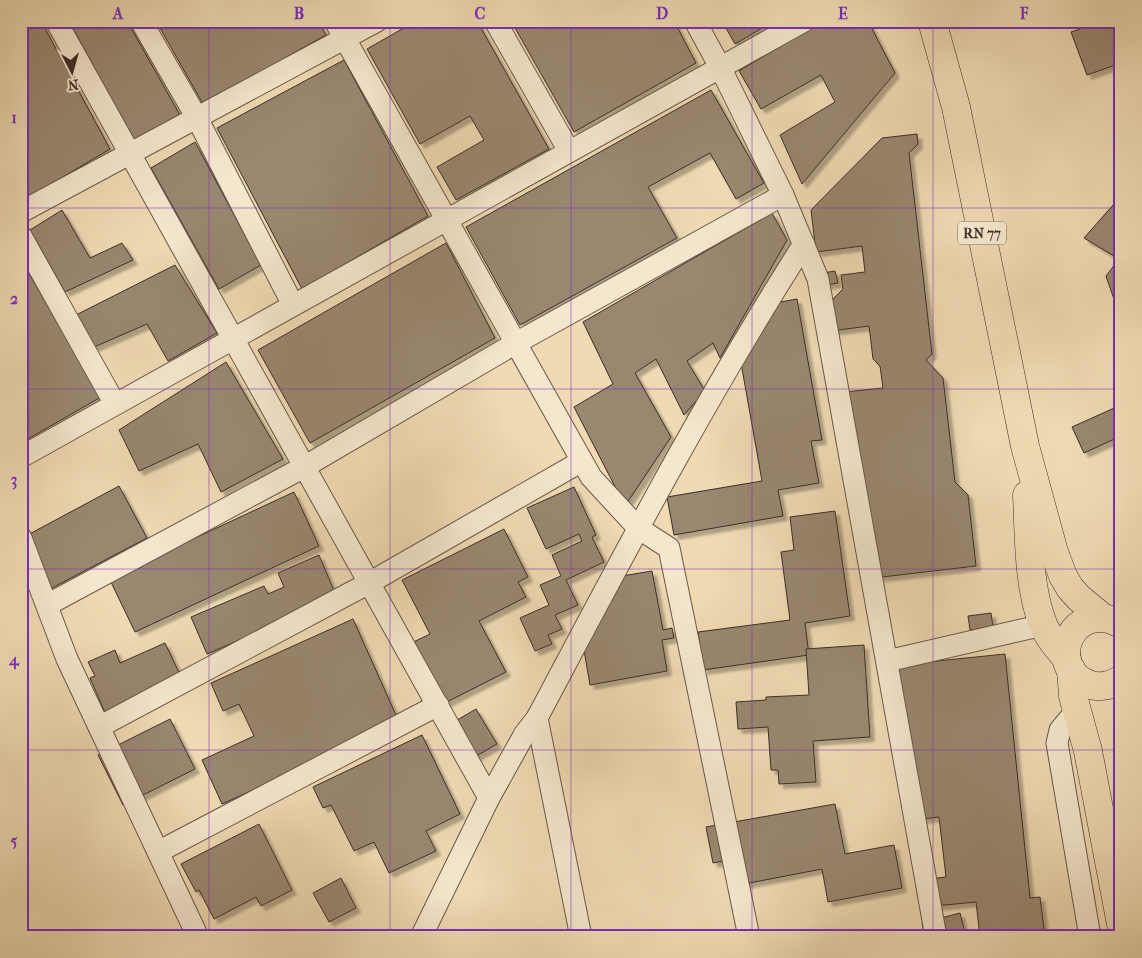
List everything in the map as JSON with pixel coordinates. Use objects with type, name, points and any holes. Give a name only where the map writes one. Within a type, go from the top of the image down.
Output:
[{"type":"main road","name":"RN 77","points":[[932,21],[956,107],[1025,446],[1054,552],[1063,576],[1078,598],[1111,621]]},
{"type":"main road","name":"RN 77","points":[[1025,446],[1030,556],[1035,593],[1043,626],[1069,664]]},
{"type":"main road","points":[[1111,621],[1091,618],[1081,623],[1073,631],[1068,641],[1066,652],[1076,711],[1088,751],[1121,924]]},
{"type":"main road","points":[[1069,664],[1074,674],[1094,686],[1106,686],[1121,679]]},
{"type":"street","points":[[56,21],[489,798]]},
{"type":"street","points":[[141,21],[197,118],[293,305]]},
{"type":"street","points":[[21,212],[197,118],[340,30],[377,21]]},
{"type":"street","points":[[495,21],[570,152]]},
{"type":"street","points":[[696,21],[783,194],[818,279],[936,937]]},
{"type":"street","points":[[21,457],[804,21]]},
{"type":"street","points":[[340,30],[591,477],[638,528],[669,548],[749,937]]},
{"type":"street","points":[[47,605],[304,467],[516,343],[783,194]]},
{"type":"street","points":[[21,236],[115,404]]},
{"type":"street","points":[[421,937],[489,798],[524,735],[537,718],[638,528],[758,315],[804,244]]},
{"type":"street","points":[[99,727],[369,583],[582,461]]},
{"type":"street","points":[[21,538],[67,660],[198,937]]},
{"type":"street","points":[[888,662],[1043,626]]},
{"type":"street","points":[[158,852],[438,705]]},
{"type":"street","points":[[1076,711],[1060,730],[1057,743],[1090,937]]},
{"type":"street","points":[[537,718],[581,937]]},
{"type":"building","points":[[21,21],[41,21],[110,149],[26,199],[21,191]]},
{"type":"building","points":[[69,21],[127,21],[180,115],[134,141]]},
{"type":"building","points":[[156,21],[318,21],[326,35],[203,104]]},
{"type":"building","points":[[416,21],[477,21],[549,149],[456,200],[437,167],[484,140],[470,116],[420,144],[367,49]]},
{"type":"building","points":[[511,21],[674,21],[696,63],[574,132]]},
{"type":"building","points":[[722,21],[774,21],[735,44]]},
{"type":"building","points":[[823,21],[868,21],[895,73],[802,184],[780,135],[835,102],[821,75],[761,109],[739,71]]},
{"type":"building","points":[[1104,21],[1121,21],[1121,63],[1087,75],[1071,32]]},
{"type":"building","points":[[344,60],[428,216],[302,289],[217,128]]},
{"type":"building","points":[[711,90],[764,183],[736,199],[710,153],[648,187],[677,238],[520,325],[466,227]]},
{"type":"building","points":[[917,134],[918,144],[909,153],[932,354],[926,360],[943,378],[955,482],[968,495],[976,566],[865,579],[844,392],[883,388],[880,366],[873,359],[869,326],[831,331],[828,304],[843,289],[841,275],[865,272],[862,246],[816,252],[811,210],[882,138]]},
{"type":"building","points":[[195,142],[261,265],[219,289],[151,168]]},
{"type":"building","points":[[1121,196],[1121,310],[1117,308],[1106,276],[1119,259],[1084,238]]},
{"type":"building","points":[[62,210],[90,258],[122,243],[133,260],[65,292],[30,230]]},
{"type":"building","points":[[772,213],[787,240],[720,358],[713,343],[687,361],[705,391],[684,415],[656,359],[635,373],[671,437],[625,506],[574,407],[613,384],[583,322]]},
{"type":"building","points":[[446,243],[495,338],[310,443],[258,350]]},
{"type":"building","points":[[21,260],[101,397],[21,443]]},
{"type":"building","points":[[175,265],[217,333],[168,361],[147,324],[94,347],[76,315]]},
{"type":"building","points":[[835,271],[838,283],[826,285],[823,273]]},
{"type":"building","points":[[797,299],[822,440],[811,441],[819,483],[778,490],[783,516],[674,535],[667,497],[762,481],[738,346],[756,342],[753,322],[764,305]]},
{"type":"building","points":[[226,362],[283,459],[221,492],[198,444],[139,471],[119,430]]},
{"type":"building","points":[[1121,405],[1121,436],[1084,453],[1072,427]]},
{"type":"building","points":[[119,486],[147,538],[50,589],[22,538]]},
{"type":"building","points":[[574,487],[596,535],[592,537],[604,562],[566,580],[578,605],[555,615],[562,629],[548,635],[552,644],[535,651],[520,618],[549,605],[540,585],[561,576],[552,555],[582,541],[579,534],[546,549],[527,508]]},
{"type":"building","points":[[294,492],[319,546],[135,632],[109,578]]},
{"type":"building","points":[[835,511],[850,616],[805,623],[809,655],[703,670],[698,632],[790,620],[781,552],[794,550],[790,517]]},
{"type":"building","points":[[504,529],[528,577],[518,582],[526,597],[479,621],[506,672],[429,711],[397,650],[430,634],[402,580]]},
{"type":"building","points":[[319,555],[337,598],[207,654],[191,617],[264,586],[268,594],[284,587],[278,573]]},
{"type":"building","points":[[652,571],[663,630],[672,628],[674,638],[662,640],[667,671],[590,685],[581,633],[593,631],[588,599],[613,595],[610,578]]},
{"type":"building","points":[[991,613],[993,627],[970,630],[968,616]]},
{"type":"building","points":[[353,619],[400,724],[222,804],[202,760],[254,736],[239,704],[223,711],[211,683]]},
{"type":"building","points":[[165,643],[183,681],[106,715],[90,678],[95,676],[88,662],[115,650],[120,663]]},
{"type":"building","points":[[864,645],[870,737],[813,741],[816,782],[779,784],[778,770],[771,770],[768,727],[738,729],[736,702],[766,700],[766,697],[809,695],[806,649]]},
{"type":"building","points":[[1005,654],[1030,898],[1040,897],[1045,937],[980,937],[976,902],[924,907],[921,880],[946,877],[939,817],[914,820],[898,665]]},
{"type":"building","points":[[476,709],[497,744],[468,761],[447,726]]},
{"type":"building","points":[[170,719],[195,769],[123,805],[98,755]]},
{"type":"building","points":[[422,735],[460,814],[426,831],[436,851],[389,873],[374,842],[354,851],[331,805],[323,808],[313,787]]},
{"type":"building","points":[[835,804],[845,854],[894,845],[902,888],[828,902],[822,869],[739,885],[734,859],[713,863],[706,827]]},
{"type":"building","points":[[259,824],[292,890],[261,906],[256,897],[214,919],[199,890],[196,892],[181,864]]},
{"type":"building","points":[[341,878],[356,908],[329,922],[313,893]]},
{"type":"building","points":[[960,913],[966,937],[925,937],[922,923]]}]
